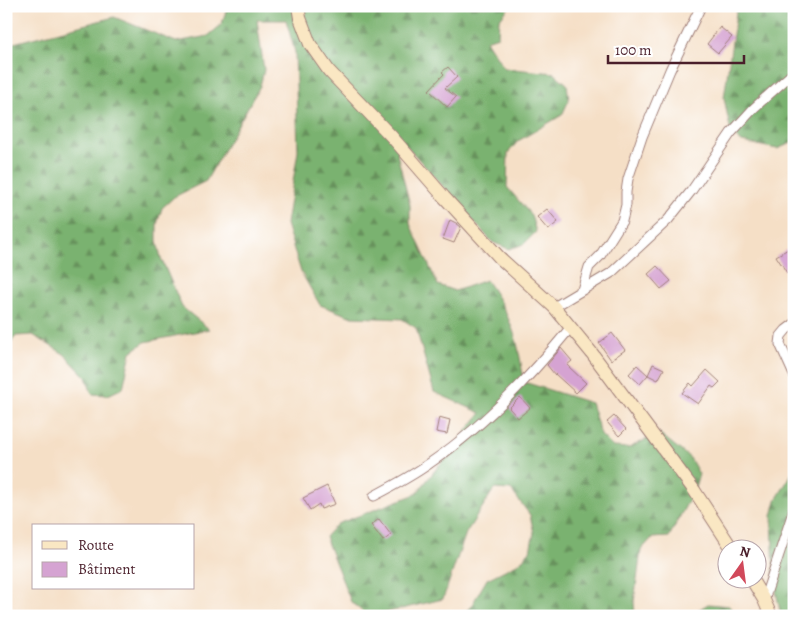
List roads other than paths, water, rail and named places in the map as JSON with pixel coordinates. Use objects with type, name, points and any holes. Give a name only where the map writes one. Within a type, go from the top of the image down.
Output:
[{"type":"street","points":[[298,6],[300,18],[310,44],[328,71],[392,137],[500,258],[554,307],[571,327],[694,490],[726,540]]},
{"type":"street","points":[[582,290],[589,267],[600,256],[622,221],[626,205],[628,179],[642,137],[670,70],[701,6]]},
{"type":"street","points":[[554,307],[612,273],[668,220],[692,190],[731,133],[754,108],[794,72]]},
{"type":"street","points":[[794,324],[781,336],[780,344],[794,375]]},
{"type":"street","points":[[374,496],[430,463],[466,436],[543,361],[571,327]]},
{"type":"street","points":[[764,600],[794,509]]},
{"type":"street","points":[[758,590],[771,616]]}]
